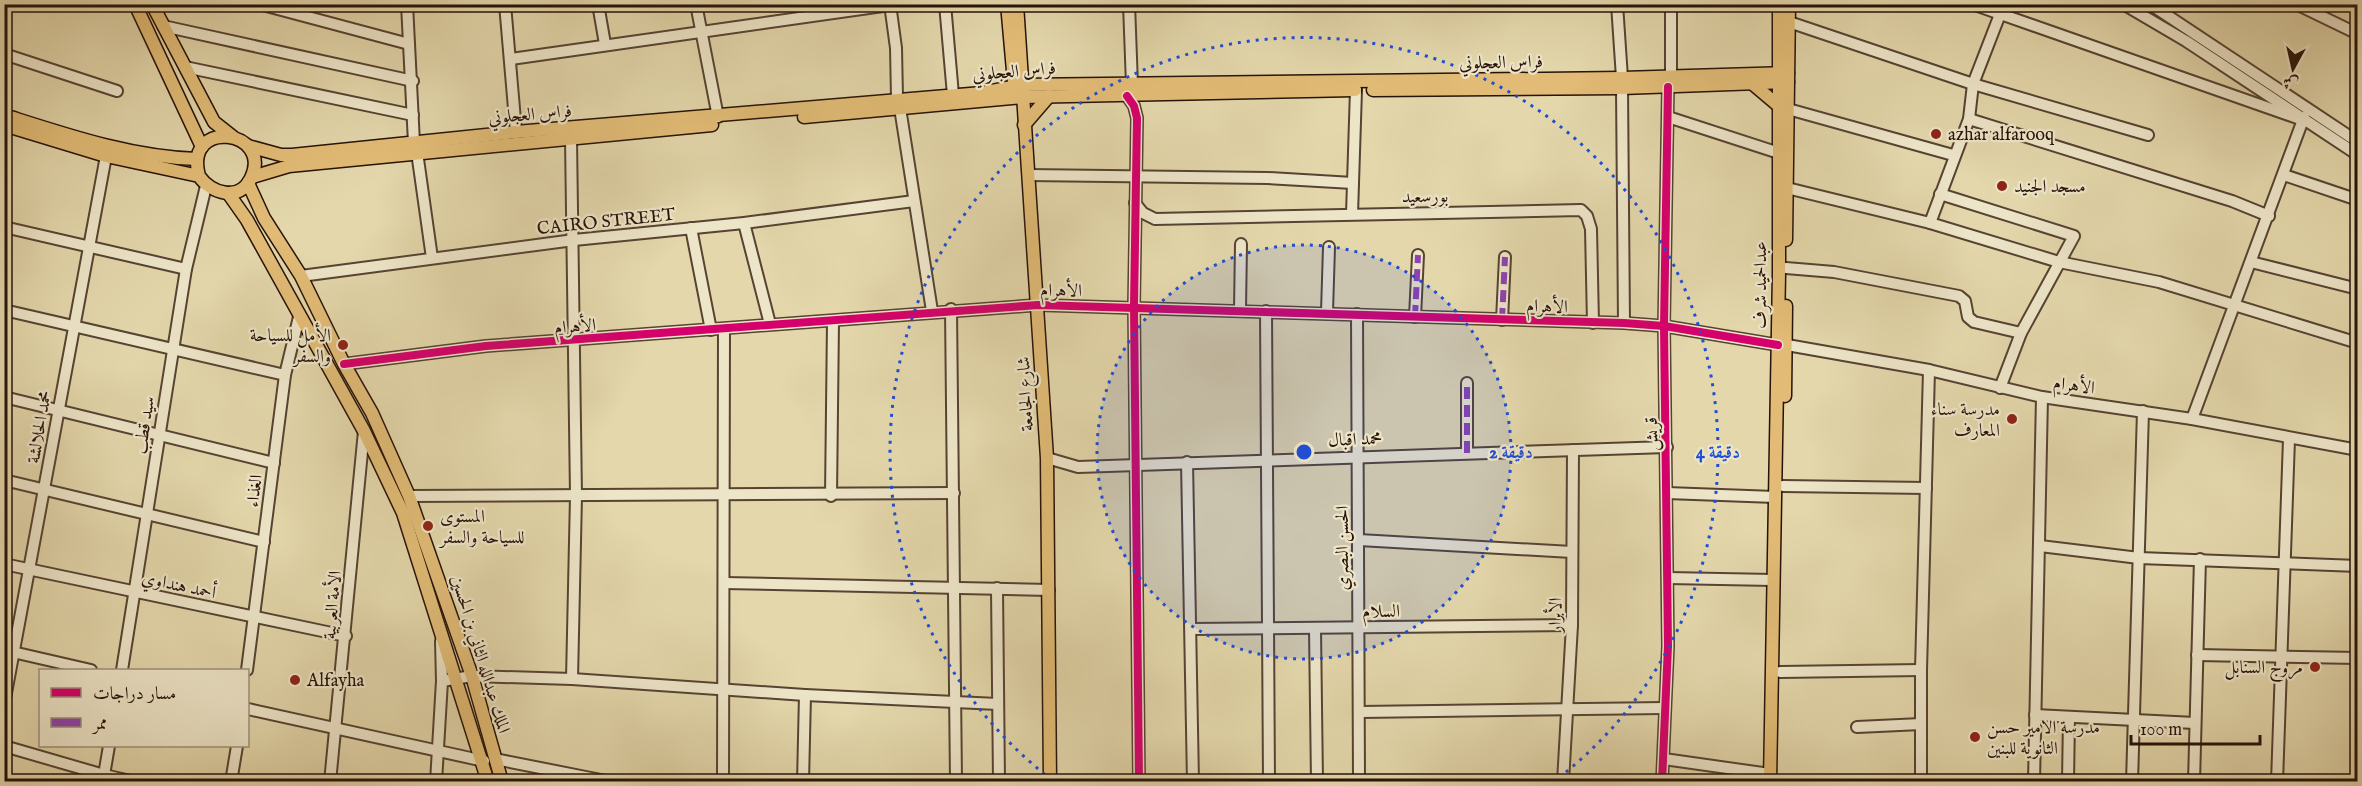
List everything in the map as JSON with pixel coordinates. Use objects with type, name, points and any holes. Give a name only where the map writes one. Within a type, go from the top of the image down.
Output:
[{"type":"main road","points":[[135,4],[202,147]]},
{"type":"main road","points":[[4,125],[106,156],[202,181],[228,193],[250,180],[254,161],[248,146],[214,122],[152,4]]},
{"type":"main road","name":"شارع الجامعة","points":[[1007,4],[1024,125],[1047,458],[1050,782]]},
{"type":"main road","name":"شارع الجامعة","points":[[1017,4],[1018,92]]},
{"type":"main road","name":"عبدالحميد شرف","points":[[1779,4],[1778,51],[1783,78]]},
{"type":"main road","name":"عبدالحميد شرف","points":[[1772,779],[1780,672],[1783,486],[1783,78],[1789,4]]},
{"type":"main road","points":[[1778,51],[1752,79],[1784,108]]},
{"type":"main road","name":"فراس العجلوني","points":[[248,146],[292,155],[571,139],[898,103],[953,94],[1356,90],[1783,78]]},
{"type":"main road","name":"فراس العجلوني","points":[[250,180],[290,166],[516,132],[1018,92],[1049,96],[1129,91],[1622,83]]},
{"type":"main road","points":[[1024,125],[1049,96]]},
{"type":"main road","name":"عبدالحميد شرف","points":[[1772,779],[1775,497],[1786,268],[1783,186],[1779,153],[1784,108]]},
{"type":"main road","points":[[4,115],[119,148],[197,159]]},
{"type":"main road","points":[[202,181],[197,159],[202,147],[214,138],[233,137]]},
{"type":"main road","name":"الملك عبدالله الثاني بن الحسين","points":[[250,180],[264,218],[301,276],[344,364],[372,413],[410,496],[472,676],[489,760],[488,782]]},
{"type":"main road","name":"الملك عبدالله الثاني بن الحسين","points":[[228,193],[247,220],[364,431],[403,513],[457,677],[489,760],[502,782]]},
{"type":"street","points":[[259,4],[409,44]]},
{"type":"street","points":[[407,4],[415,148],[432,258]]},
{"type":"street","points":[[505,4],[516,132]]},
{"type":"street","points":[[598,4],[605,44]]},
{"type":"street","points":[[696,4],[718,117]]},
{"type":"street","points":[[945,4],[953,94]]},
{"type":"street","points":[[1129,4],[1129,91],[1137,118],[1134,306],[1139,782]]},
{"type":"street","points":[[1617,4],[1622,83],[1624,323]]},
{"type":"street","name":"قريش","points":[[1662,782],[1668,646],[1664,326],[1671,4]]},
{"type":"street","points":[[1972,4],[2002,10],[2303,119]]},
{"type":"street","points":[[2123,4],[2186,41],[2358,155]]},
{"type":"street","points":[[2150,4],[2358,142]]},
{"type":"street","points":[[2296,4],[2358,34]]},
{"type":"street","points":[[511,59],[890,5],[896,48],[898,103],[932,311]]},
{"type":"street","points":[[1930,223],[1953,155],[1969,119],[1973,84],[2002,10]]},
{"type":"street","points":[[1789,22],[1973,84],[2148,135]]},
{"type":"street","points":[[163,26],[412,81]]},
{"type":"street","points":[[4,54],[117,91]]},
{"type":"street","points":[[184,67],[413,115]]},
{"type":"street","points":[[1352,214],[1356,90]]},
{"type":"street","points":[[1784,108],[1953,155]]},
{"type":"street","points":[[1668,117],[1779,153]]},
{"type":"street","points":[[1969,119],[2232,201],[2269,216]]},
{"type":"street","points":[[2192,419],[2303,119]]},
{"type":"street","points":[[571,139],[576,496],[572,679]]},
{"type":"street","name":"محمد الحلالشة","points":[[4,704],[10,651],[30,570],[106,156]]},
{"type":"street","points":[[1028,175],[1268,178],[1353,183]]},
{"type":"street","points":[[2284,175],[2358,200]]},
{"type":"street","name":"سيد قطب","points":[[122,669],[145,515],[202,181]]},
{"type":"street","points":[[1783,186],[1930,223],[2059,262],[2159,282],[2358,343]]},
{"type":"street","points":[[1940,194],[2071,233],[2073,242],[2059,262],[2021,333],[2000,388]]},
{"type":"street","name":"CAIRO STREET","points":[[301,276],[574,240],[744,224],[915,201]]},
{"type":"street","points":[[1134,241],[1140,229],[1155,219],[1143,213],[1135,203]]},
{"type":"street","name":"بورسعيد","points":[[1155,219],[1581,210],[1587,216],[1591,229],[1593,323]]},
{"type":"street","points":[[744,224],[770,324]]},
{"type":"street","points":[[4,227],[186,269]]},
{"type":"street","points":[[691,228],[711,330]]},
{"type":"street","points":[[1240,309],[1241,244]]},
{"type":"street","points":[[1327,312],[1329,247]]},
{"type":"street","points":[[1415,317],[1418,255]]},
{"type":"street","points":[[1502,320],[1505,257]]},
{"type":"street","points":[[2251,262],[2358,289]]},
{"type":"street","points":[[1786,268],[1834,272],[1959,296],[1965,301],[1966,314],[1971,320],[2021,333]]},
{"type":"street","name":"الأهرام","points":[[344,364],[486,346],[1038,304],[1624,323],[1664,326],[1929,370],[2042,397],[2192,419],[2289,439],[2358,450]]},
{"type":"street","points":[[951,309],[956,782]]},
{"type":"street","points":[[4,310],[285,375]]},
{"type":"street","points":[[1266,310],[1270,630],[1269,782]]},
{"type":"street","name":"الحسن البصري","points":[[1358,314],[1359,782]]},
{"type":"street","name":"الغذاء","points":[[247,669],[285,375],[299,317]]},
{"type":"street","points":[[831,496],[833,321]]},
{"type":"street","points":[[723,782],[724,329]]},
{"type":"street","points":[[1921,782],[1921,670],[1929,370]]},
{"type":"street","points":[[1467,383],[1467,453]]},
{"type":"street","points":[[4,397],[274,463]]},
{"type":"street","points":[[2034,782],[2042,397]]},
{"type":"street","points":[[2132,782],[2143,411]]},
{"type":"street","name":"الأمة العربية","points":[[330,782],[346,636],[364,431]]},
{"type":"street","points":[[2277,782],[2289,439]]},
{"type":"street","name":"محمد اقبال","points":[[1047,458],[1070,467],[1667,447]]},
{"type":"street","name":"الأبرار","points":[[1563,782],[1572,625],[1573,450]]},
{"type":"street","points":[[1186,462],[1193,782]]},
{"type":"street","points":[[4,480],[264,542]]},
{"type":"street","points":[[1783,486],[1926,488]]},
{"type":"street","points":[[1667,493],[1775,497]]},
{"type":"street","points":[[410,496],[954,494]]},
{"type":"street","points":[[1359,540],[1572,552]]},
{"type":"street","points":[[2040,546],[2139,558],[2358,566]]},
{"type":"street","points":[[2194,782],[2200,559]]},
{"type":"street","name":"أحمد هنداوي","points":[[4,564],[346,636]]},
{"type":"street","points":[[1668,578],[1773,580]]},
{"type":"street","points":[[724,583],[1049,590]]},
{"type":"street","points":[[997,588],[999,782]]},
{"type":"street","name":"السلام","points":[[1191,629],[1270,630],[1572,625]]},
{"type":"street","points":[[436,782],[442,681],[441,629]]},
{"type":"street","points":[[1316,629],[1317,782]]},
{"type":"street","points":[[10,651],[87,669]]},
{"type":"street","points":[[2197,655],[2358,658]]},
{"type":"street","points":[[1780,672],[1921,670]]},
{"type":"street","points":[[442,681],[472,676],[572,679],[805,695],[998,704]]},
{"type":"street","points":[[803,782],[805,695]]},
{"type":"street","points":[[1360,712],[1568,707],[1665,708]]},
{"type":"street","points":[[249,709],[438,751],[611,782]]},
{"type":"street","points":[[2035,715],[2195,723]]},
{"type":"street","points":[[2068,782],[2069,717]]},
{"type":"street","points":[[1857,727],[1921,724]]},
{"type":"street","points":[[4,746],[104,778],[135,782]]},
{"type":"street","points":[[104,778],[109,747]]},
{"type":"street","points":[[231,782],[237,747]]},
{"type":"street","points":[[1664,759],[1772,779]]},
{"type":"marked path","points":[[1415,317],[1418,255]]},
{"type":"marked path","points":[[1502,320],[1505,257]]},
{"type":"marked path","points":[[1467,383],[1467,453]]},
{"type":"cycle path","points":[[1662,782],[1668,646],[1664,326],[1668,87]]},
{"type":"cycle path","points":[[1127,96],[1134,106],[1137,118],[1134,306],[1139,782]]},
{"type":"cycle path","points":[[344,364],[486,346],[1038,305],[1624,323],[1664,326],[1778,345]]},
{"type":"place","name":"azhar alfarooq","points":[[1936,134]]},
{"type":"place","name":"مسجد الجنيد","points":[[2002,186]]},
{"type":"place","name":"الأمل للسياحة والسفر","points":[[343,345]]},
{"type":"place","name":"مدرسة سناء المعارف","points":[[2012,419]]},
{"type":"place","name":"المستوى للسياحة والسفر","points":[[428,526]]},
{"type":"place","name":"مروج السنابل","points":[[2315,667]]},
{"type":"place","name":"Alfayha","points":[[295,680]]},
{"type":"place","name":"مدرسة الامير حسن الثانوية للبنين","points":[[1975,737]]}]
